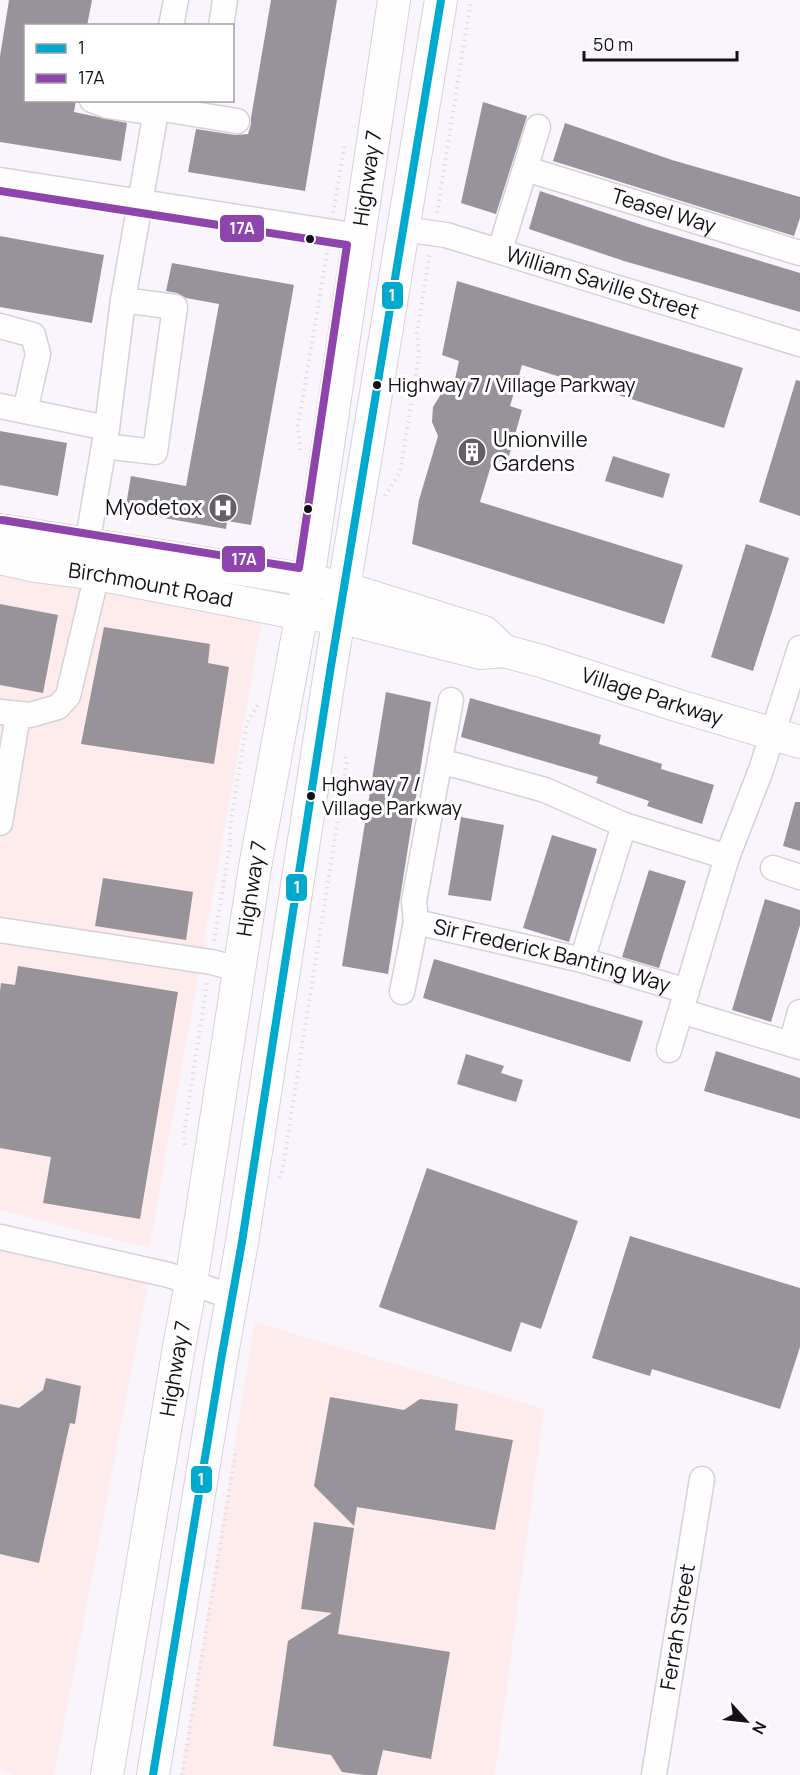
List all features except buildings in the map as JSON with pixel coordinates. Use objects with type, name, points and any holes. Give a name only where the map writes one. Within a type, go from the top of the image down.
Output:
[{"type":"main road","name":"Highway 7","points":[[107,1775],[177,1353],[191,1282],[255,867],[308,580],[394,0]]},
{"type":"main road","name":"Highway 7","points":[[153,1775],[173,1644],[244,1230],[341,603],[441,0]]},
{"type":"main road","name":"Birchmount Road","points":[[0,530],[308,580],[341,603]]},
{"type":"main road","name":"Birchmount Road","points":[[0,558],[35,566],[97,574],[302,614]]},
{"type":"main road","name":"Village Parkway","points":[[302,614],[341,603],[481,653],[504,651],[541,661],[787,739]]},
{"type":"street","points":[[171,24],[176,0]]},
{"type":"street","points":[[221,24],[225,0]]},
{"type":"street","points":[[98,102],[108,106],[209,108],[237,121]]},
{"type":"street","points":[[87,545],[106,437],[123,300],[157,107]]},
{"type":"street","points":[[500,250],[538,127]]},
{"type":"street","name":"Teasel Way","points":[[526,169],[800,253]]},
{"type":"street","points":[[0,180],[359,236]]},
{"type":"street","name":"William Saville Street","points":[[403,229],[446,235],[500,250],[800,344]]},
{"type":"street","points":[[0,406],[25,411],[155,452],[175,307],[123,300]]},
{"type":"street","points":[[0,326],[33,335],[38,354],[25,411]]},
{"type":"street","points":[[0,823],[9,713],[30,715],[58,707],[68,696],[97,574]]},
{"type":"street","points":[[669,1050],[727,858],[787,739],[800,648]]},
{"type":"street","points":[[402,992],[417,922],[414,901],[451,700]]},
{"type":"street","points":[[440,764],[455,765],[545,790],[624,825],[727,858]]},
{"type":"street","points":[[582,960],[624,825]]},
{"type":"street","points":[[773,868],[800,877]]},
{"type":"street","name":"Sir Frederick Banting Way","points":[[417,922],[582,960],[795,1045]]},
{"type":"street","points":[[0,930],[211,962],[239,969]]},
{"type":"street","points":[[795,1045],[800,1012]]},
{"type":"street","points":[[0,1237],[151,1270],[232,1298]]},
{"type":"street","name":"Ferrah Street","points":[[654,1775],[702,1479]]},
{"type":"path","points":[[382,502],[400,472],[419,355],[417,333],[471,0]]},
{"type":"path","points":[[300,454],[298,426],[326,265]]},
{"type":"path","points":[[214,946],[247,723],[263,696]]},
{"type":"path","points":[[297,1075],[346,762],[342,748]]},
{"type":"path","points":[[186,1152],[184,1133],[206,986]]},
{"type":"path","points":[[183,1775],[235,1457],[232,1440]]},
{"type":"shaded area","points":[[0,566],[262,621],[149,1248],[0,1210]]},
{"type":"shaded area","points":[[0,1246],[148,1284],[54,1775],[14,1775],[0,1770]]},
{"type":"shaded area","points":[[255,1322],[544,1409],[495,1775],[181,1775]]},
{"type":"transit line","name":"1","points":[[153,1775],[242,1242],[330,672],[441,0]]},
{"type":"transit line","name":"17A","points":[[0,191],[347,245],[299,568],[2,520]]},
{"type":"place","name":"Highway 7 / Village Parkway","points":[[377,385]]},
{"type":"place","name":"Unionville Gardens","points":[[472,452]]},
{"type":"place","name":"Myodetox","points":[[223,508]]},
{"type":"place","name":"Hghway 7 / Village Parkway","points":[[311,796]]}]
